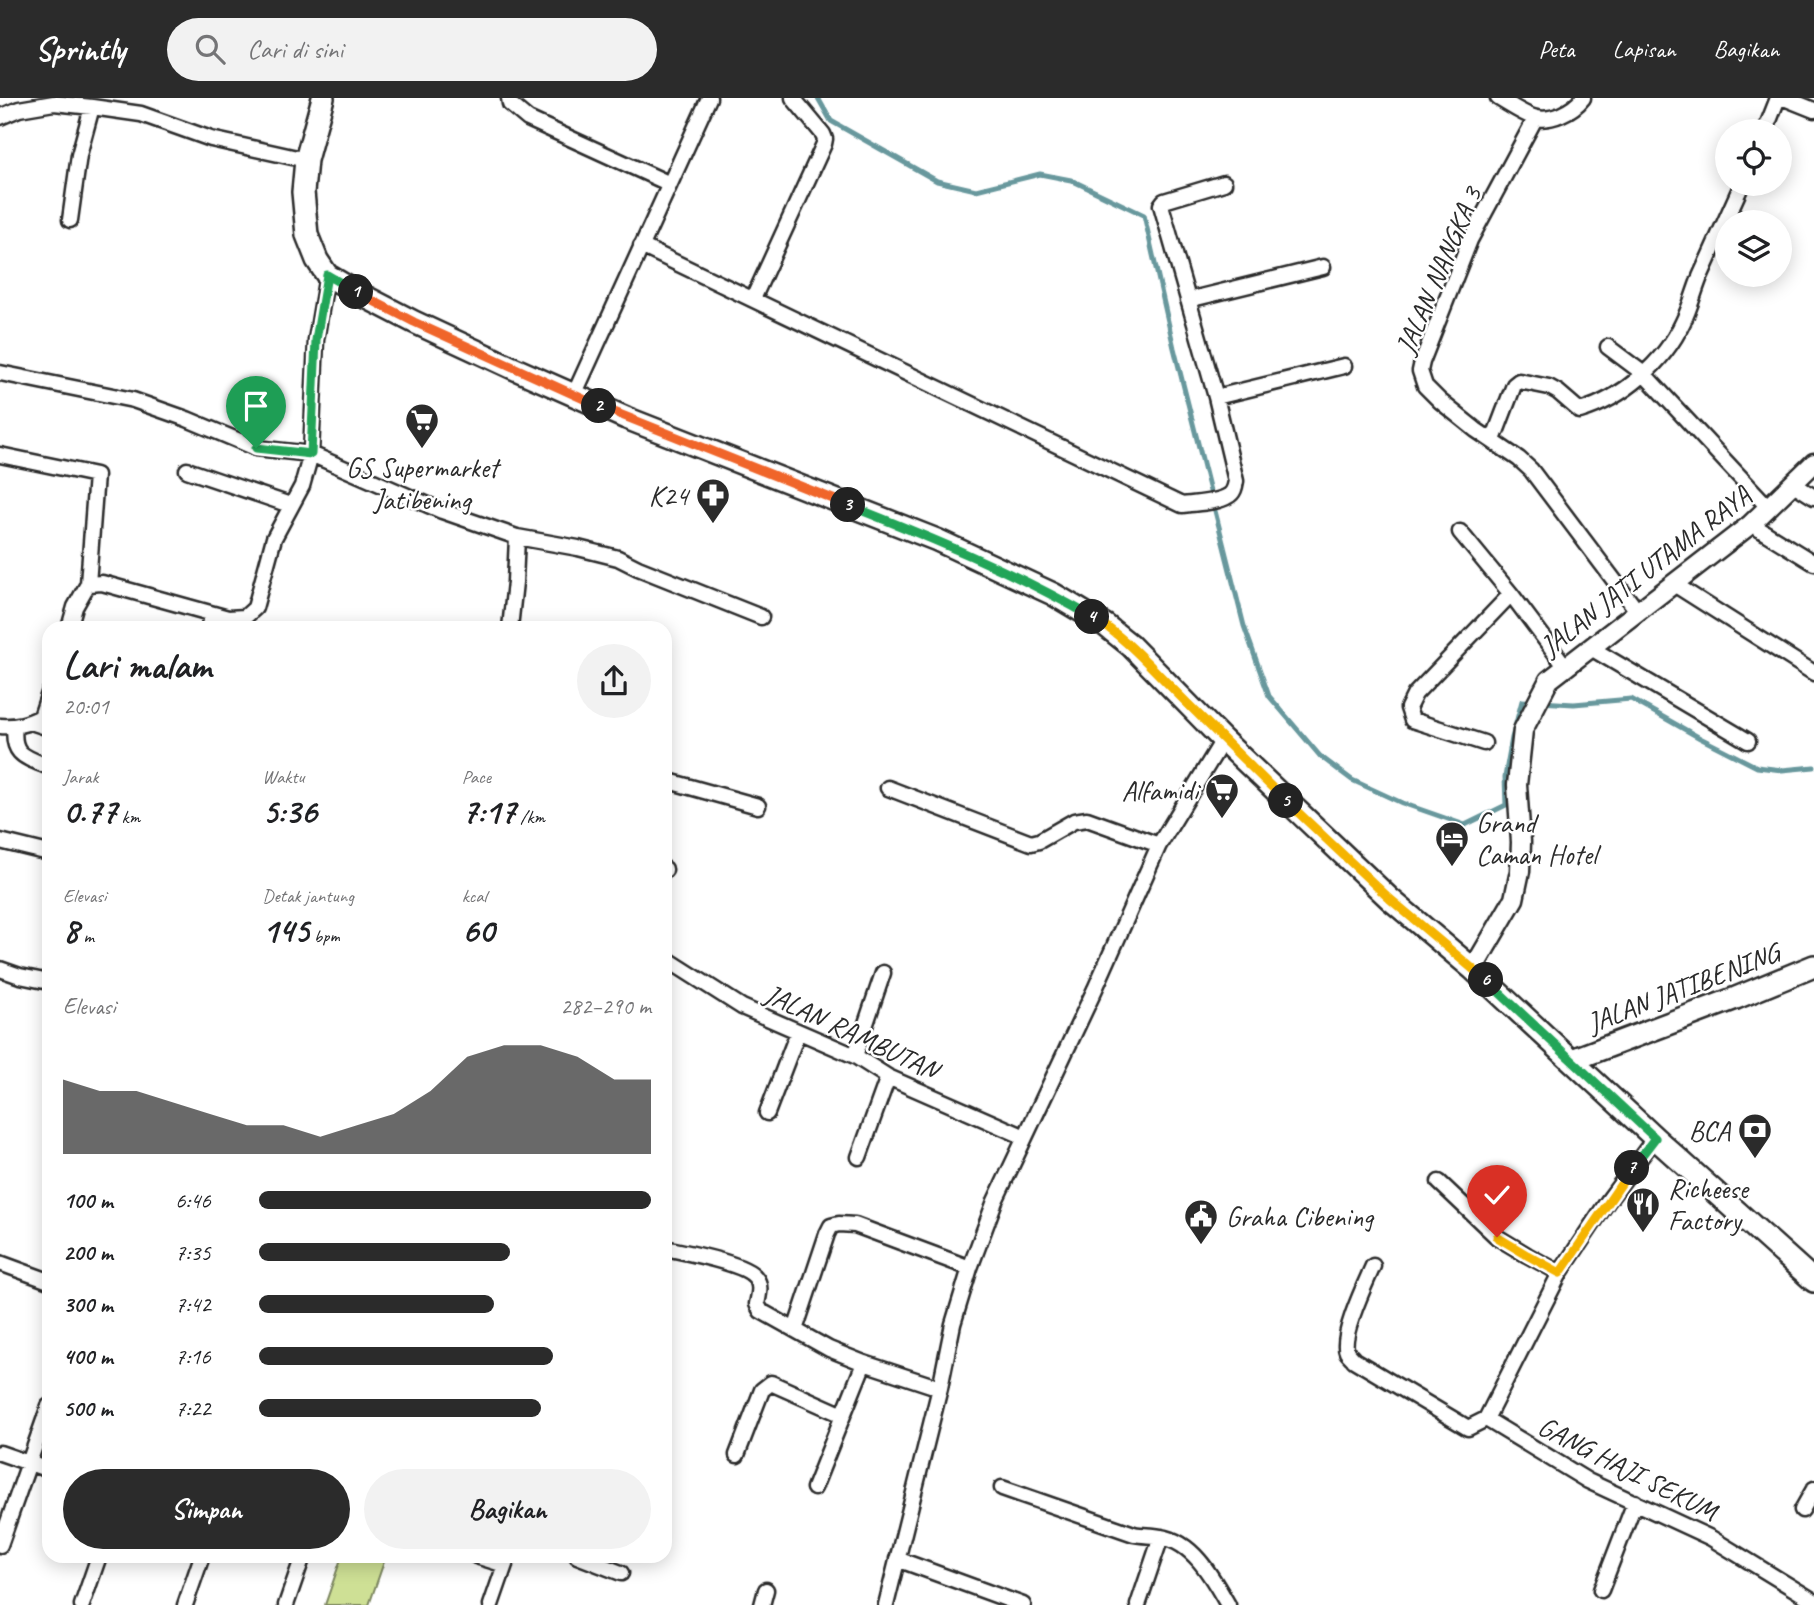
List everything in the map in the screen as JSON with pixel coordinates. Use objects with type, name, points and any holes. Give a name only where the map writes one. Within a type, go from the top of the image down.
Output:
[{"type":"main road","points":[[323,98],[306,160],[303,192],[307,235],[317,260],[327,275],[414,322],[626,418],[937,540],[1052,594],[1105,625],[1130,645],[1223,740],[1390,899],[1473,969],[1814,1281]]},
{"type":"main road","name":"JALAN JATIBENING","points":[[1572,1060],[1814,966]]},
{"type":"street","points":[[509,98],[510,104],[528,119],[670,184]]},
{"type":"street","points":[[574,395],[709,98]]},
{"type":"street","points":[[753,299],[825,139],[793,98]]},
{"type":"street","points":[[1498,98],[1535,119],[1562,116],[1577,106],[1583,98]]},
{"type":"street","points":[[1770,119],[1778,98]]},
{"type":"street","points":[[1784,98],[1814,110]]},
{"type":"street","points":[[0,117],[19,109],[54,103],[92,107],[141,114],[211,139],[306,160]]},
{"type":"street","points":[[70,220],[79,155],[92,107]]},
{"type":"street","name":"JALAN NANGKA 3","points":[[1535,119],[1470,240],[1420,372],[1425,386],[1440,401],[1531,470],[1638,612]]},
{"type":"street","points":[[642,246],[1182,505],[1203,503],[1229,496],[1236,481],[1216,397],[1161,205],[1164,201],[1224,183]]},
{"type":"street","points":[[1493,440],[1514,385],[1519,381],[1549,387],[1580,411],[1615,396],[1644,374],[1669,346],[1683,323],[1737,196]]},
{"type":"street","points":[[1188,300],[1323,267]]},
{"type":"street","points":[[88,584],[102,583],[210,621],[245,617],[255,608],[274,538],[302,486],[311,454],[316,340],[327,275]]},
{"type":"street","points":[[1608,347],[1644,374],[1768,508]]},
{"type":"street","points":[[1216,397],[1344,366]]},
{"type":"street","points":[[0,373],[133,400],[256,448],[311,454],[442,511],[517,537],[618,558],[761,617]]},
{"type":"street","points":[[0,455],[96,475],[88,584],[75,607],[71,621]]},
{"type":"street","name":"JALAN JATI UTAMA RAYA","points":[[1473,969],[1514,899],[1520,871],[1517,785],[1523,730],[1549,680],[1751,524],[1814,463]]},
{"type":"street","points":[[187,470],[290,505]]},
{"type":"street","points":[[1792,483],[1814,497]]},
{"type":"street","points":[[1751,524],[1814,563]]},
{"type":"street","points":[[1460,532],[1565,666]]},
{"type":"street","points":[[511,621],[517,537]]},
{"type":"street","points":[[1674,584],[1814,673]]},
{"type":"street","points":[[1484,743],[1412,720],[1408,708],[1415,694],[1511,594]]},
{"type":"street","points":[[1591,648],[1748,741]]},
{"type":"street","points":[[42,714],[30,723],[7,726],[23,757],[42,764]]},
{"type":"street","points":[[30,723],[42,726]]},
{"type":"street","points":[[886,1605],[953,1325],[970,1268],[995,1201],[1095,989],[1159,845],[1223,740]]},
{"type":"street","points":[[672,782],[758,806]]},
{"type":"street","points":[[888,788],[1031,843],[1074,821],[1087,819],[1159,845]]},
{"type":"street","points":[[0,841],[42,851]]},
{"type":"street","name":"JALAN RAMBUTAN","points":[[672,962],[743,1007],[855,1056],[888,1077],[1025,1137]]},
{"type":"street","points":[[0,969],[42,981]]},
{"type":"street","points":[[855,1056],[883,973]]},
{"type":"street","points":[[768,1113],[798,1032]]},
{"type":"street","points":[[859,1157],[888,1077]]},
{"type":"street","points":[[1373,1266],[1348,1330],[1347,1353],[1354,1360],[1468,1428],[1486,1419],[1560,1273],[1608,1201],[1655,1138]]},
{"type":"street","points":[[1439,1182],[1497,1237],[1560,1273]]},
{"type":"street","points":[[795,1330],[831,1226],[855,1225],[970,1268]]},
{"type":"street","points":[[672,1250],[747,1270],[754,1274],[760,1286],[757,1304],[759,1308],[829,1349],[940,1388]]},
{"type":"street","points":[[0,1263],[42,1278]]},
{"type":"street","points":[[814,1488],[864,1363]]},
{"type":"street","points":[[737,1455],[762,1390],[771,1383],[843,1415]]},
{"type":"street","name":"GANG HAJI SEKUM","points":[[1486,1419],[1588,1481],[1712,1538],[1814,1601]]},
{"type":"street","points":[[0,1545],[42,1425]]},
{"type":"street","points":[[0,1453],[42,1468]]},
{"type":"street","points":[[1002,1488],[1133,1534],[1161,1537],[1177,1543],[1194,1555],[1208,1572],[1228,1605]]},
{"type":"street","points":[[1802,1510],[1814,1489]]},
{"type":"street","points":[[1601,1590],[1635,1502]]},
{"type":"street","points":[[1138,1605],[1161,1537]]},
{"type":"street","points":[[897,1559],[1023,1605]]},
{"type":"street","points":[[82,1605],[97,1563]]},
{"type":"street","points":[[185,1605],[200,1563]]},
{"type":"street","points":[[286,1605],[298,1563]]},
{"type":"street","points":[[491,1605],[505,1563]]},
{"type":"street","points":[[595,1563],[621,1573]]},
{"type":"green space","points":[[340,1563],[384,1563],[369,1605],[325,1605]]},
{"type":"waterway","points":[[818,98],[831,121],[937,181],[976,190],[1040,174],[1071,180],[1144,215],[1174,348],[1244,626],[1269,696],[1320,756],[1352,780],[1402,803],[1465,825],[1506,805],[1505,777],[1522,701],[1574,704],[1631,699],[1757,767],[1782,770],[1814,767]]},
{"type":"place","name":"GS Supermarket Jatibening","points":[[422,450]]},
{"type":"place","name":"K24","points":[[713,525]]},
{"type":"place","name":"Alfamidi","points":[[1222,820]]},
{"type":"place","name":"Grand Caman Hotel","points":[[1452,868]]},
{"type":"place","name":"BCA","points":[[1755,1160]]},
{"type":"place","name":"Richeese Factory","points":[[1643,1234]]},
{"type":"place","name":"Graha Cibening","points":[[1201,1246]]},
{"type":"route","points":[[256,448],[311,454],[316,340],[327,275],[414,322],[626,418],[937,540],[1052,594],[1105,625],[1130,645],[1340,853],[1473,969],[1655,1138],[1608,1201],[1560,1273],[1497,1237]]}]
